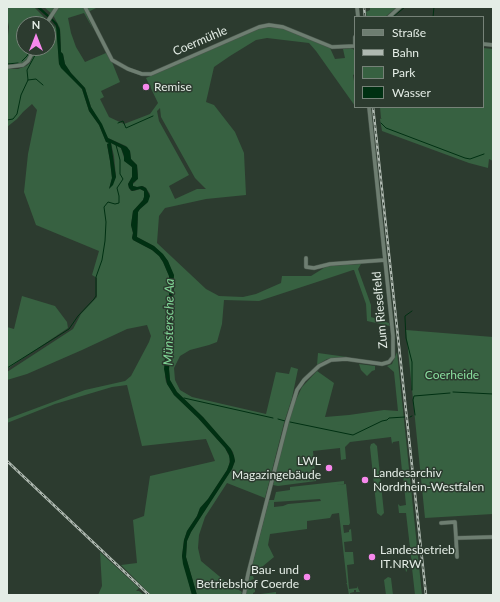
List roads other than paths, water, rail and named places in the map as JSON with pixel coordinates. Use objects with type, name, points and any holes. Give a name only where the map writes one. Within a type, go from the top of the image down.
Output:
[{"type":"street","points":[[51,16],[57,7]]},
{"type":"street","name":"Coermühle","points":[[84,7],[112,60],[128,69],[142,74],[150,74],[259,27],[269,25],[276,25],[332,47],[354,46]]},
{"type":"street","points":[[389,16],[400,7]]},
{"type":"street","points":[[7,67],[23,65],[28,62],[31,56]]},
{"type":"street","name":"Zum Rieselfeld","points":[[244,595],[285,428],[297,390],[313,371],[327,361],[341,359],[382,364],[389,362],[393,357],[393,336],[369,108]]},
{"type":"street","points":[[306,258],[306,266],[314,268],[330,264],[385,260]]},
{"type":"street","points":[[441,523],[455,522],[457,557]]},
{"type":"street","points":[[456,538],[493,537]]},
{"type":"water","points":[[36,7],[40,7],[50,16],[46,16]]},
{"type":"water","name":"Münstersche Aa","points":[[56,22],[60,30],[61,52],[63,54],[65,64],[85,88],[91,107],[102,124],[108,138],[127,147],[130,151],[131,159],[137,165],[138,179],[133,183],[133,186],[142,186],[146,188],[150,196],[148,202],[138,212],[137,237],[154,246],[163,254],[174,275],[173,325],[169,369],[170,380],[177,392],[203,417],[231,449],[234,456],[235,461],[232,469],[191,532],[187,541],[186,557],[197,595],[192,595],[183,564],[182,556],[184,540],[187,531],[197,516],[200,508],[208,499],[227,470],[230,462],[229,455],[225,448],[198,418],[174,395],[167,384],[164,369],[169,310],[169,276],[159,256],[132,238],[133,233],[131,225],[133,211],[143,200],[144,191],[140,189],[132,191],[129,188],[128,184],[132,177],[132,167],[124,161],[121,148],[111,143],[116,177],[113,185],[109,189],[112,178],[107,144],[109,143],[106,142],[99,125],[89,111],[82,89],[61,68],[59,64]]},
{"type":"waterway","points":[[394,16],[405,7]]},
{"type":"waterway","points":[[433,16],[434,7]]},
{"type":"waterway","points":[[22,61],[27,56]]},
{"type":"waterway","points":[[7,120],[13,119],[17,114],[21,95],[28,80],[27,70],[35,56]]},
{"type":"waterway","points":[[7,64],[18,63]]},
{"type":"waterway","points":[[28,80],[36,79],[43,85]]},
{"type":"waterway","points":[[118,123],[123,121],[126,128],[153,116]]},
{"type":"waterway","points":[[381,123],[386,128],[465,158],[470,159],[484,154]]},
{"type":"waterway","points":[[7,368],[69,329],[78,316],[96,296],[96,277],[102,260],[105,241],[106,222],[104,207],[108,202],[115,204],[119,203],[117,188],[123,179],[120,174],[120,160],[116,145]]},
{"type":"waterway","points":[[412,311],[405,316],[406,338],[412,362],[412,390]]},
{"type":"waterway","points":[[453,392],[493,394]]},
{"type":"waterway","points":[[415,415],[413,400],[414,396],[450,393]]},
{"type":"waterway","points":[[184,398],[273,418]]},
{"type":"waterway","points":[[290,422],[353,435],[389,418],[405,417]]},
{"type":"waterway","points":[[278,419],[285,421]]},
{"type":"railway","points":[[364,7],[365,16]]},
{"type":"railway","points":[[373,108],[426,595]]},
{"type":"railway","points":[[7,461],[149,595]]},
{"type":"place","name":"Remise","points":[[146,87]]},
{"type":"place","name":"LWL Magazingebäude","points":[[329,468]]},
{"type":"place","name":"Landesarchiv Nordrhein-Westfalen","points":[[365,480]]},
{"type":"place","name":"Landesbetrieb IT.NRW","points":[[372,557]]},
{"type":"place","name":"Bau- und Betriebshof Coerde","points":[[307,577]]},
{"type":"park label","name":"Coerheide","points":[[452,375]]}]
